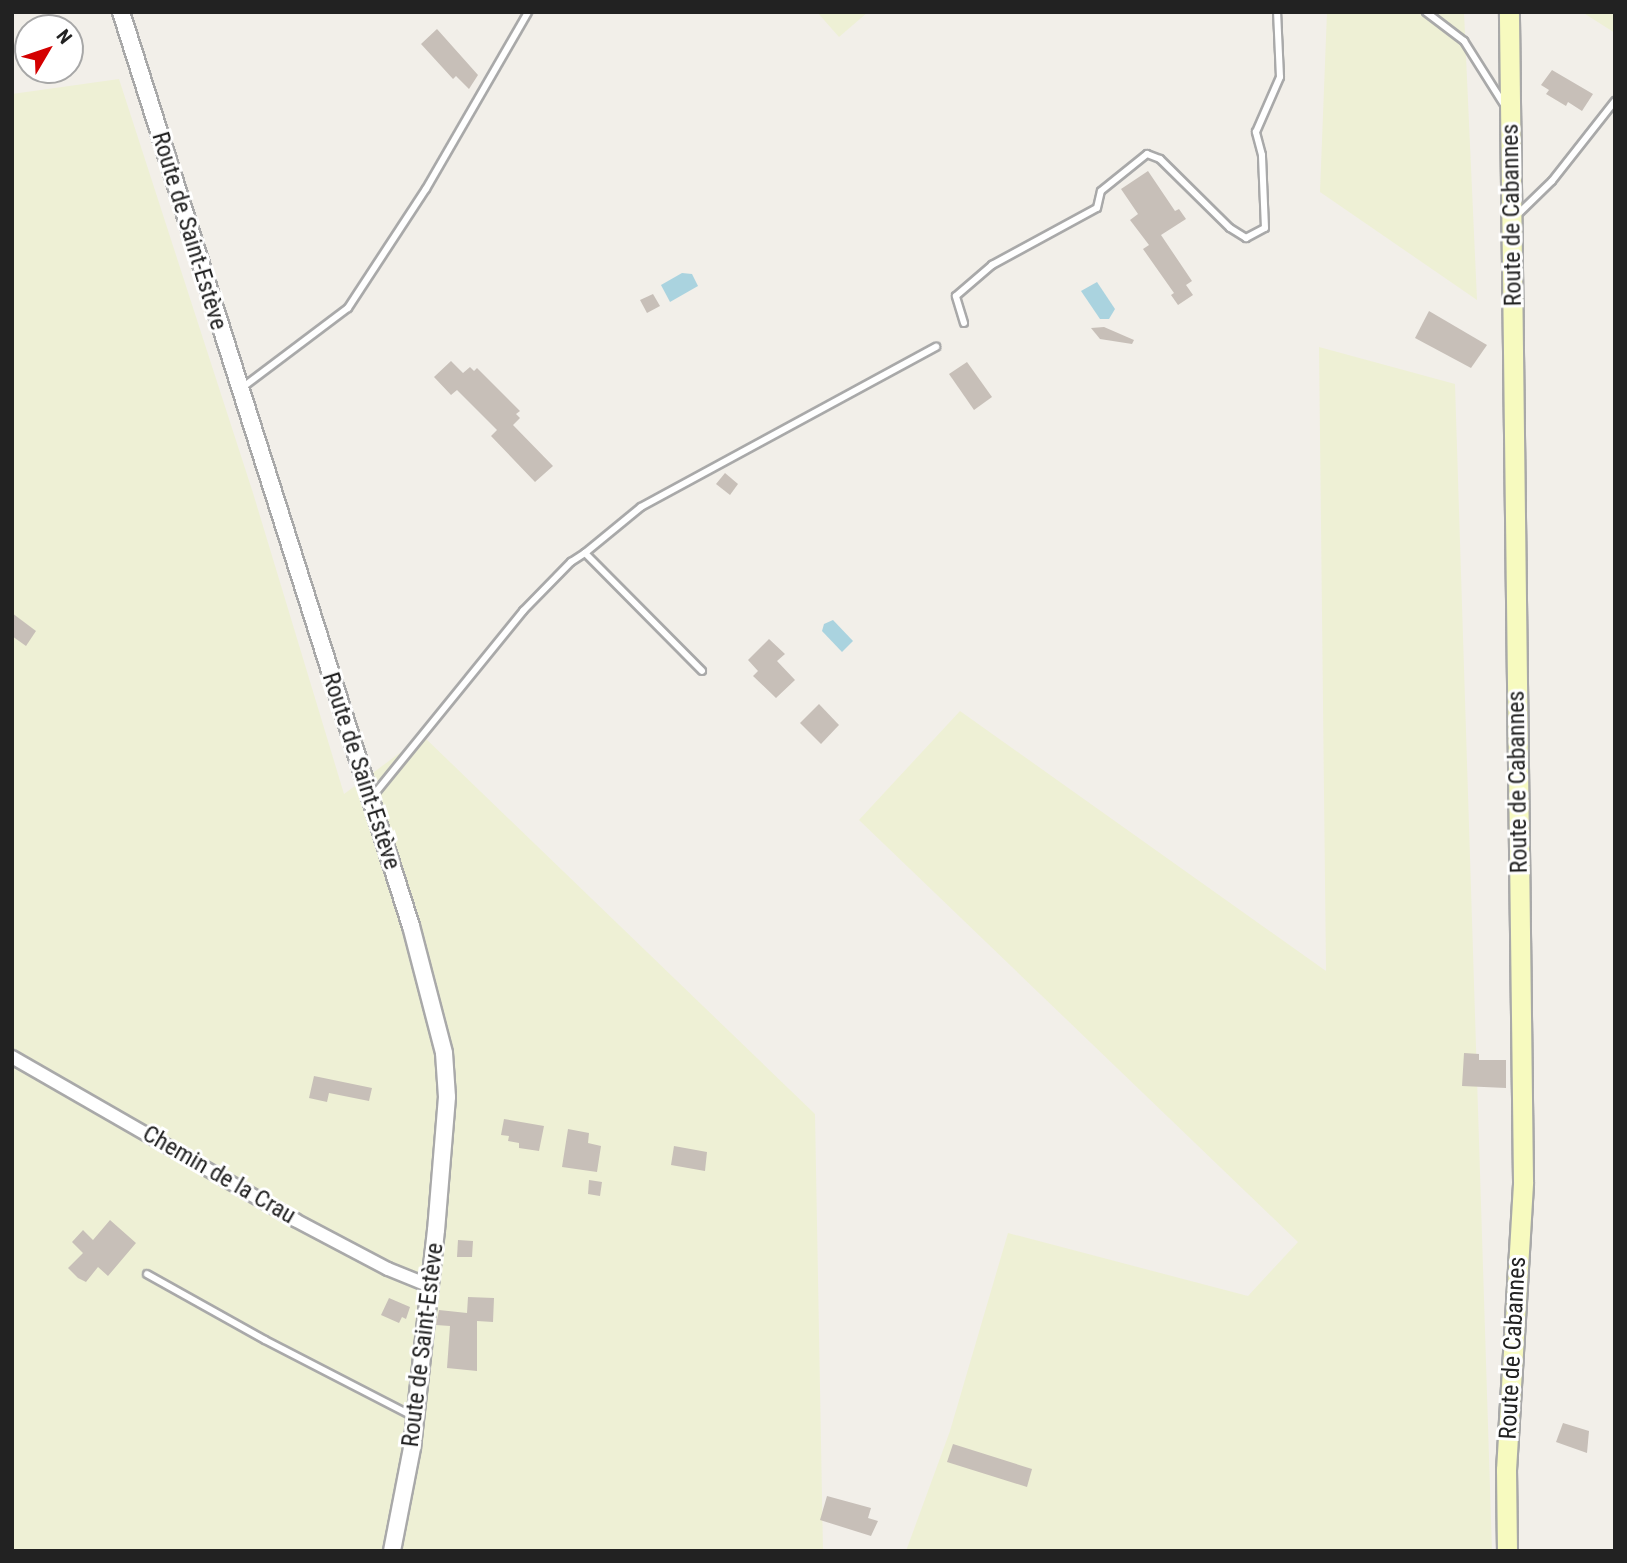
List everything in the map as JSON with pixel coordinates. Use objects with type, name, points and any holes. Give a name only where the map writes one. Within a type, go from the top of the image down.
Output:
[{"type":"main road","name":"Route de Cabannes","points":[[1507,1551],[1506,1470],[1523,1181],[1509,12]]},
{"type":"street","name":"Route de Saint-Estève","points":[[121,12],[370,798],[430,993],[444,1054],[447,1097],[430,1286],[415,1418],[392,1551]]},
{"type":"street","name":"Chemin de la Crau","points":[[12,1056],[307,1226],[388,1269],[430,1286]]},
{"type":"lane","points":[[239,391],[348,308],[425,190],[528,12]]},
{"type":"lane","points":[[964,323],[956,296],[992,265],[1097,208],[1101,191],[1147,153],[1160,159],[1230,228],[1245,238],[1265,228],[1262,155],[1256,132],[1280,77],[1277,12]]},
{"type":"lane","points":[[1426,12],[1464,41],[1511,115]]},
{"type":"lane","points":[[1512,220],[1552,181],[1615,101]]},
{"type":"lane","points":[[370,798],[523,611],[572,562],[641,508],[936,347]]},
{"type":"lane","points":[[585,553],[702,671]]},
{"type":"lane","points":[[147,1274],[265,1340],[415,1418]]},
{"type":"green space","points":[[817,12],[868,12],[839,37]]},
{"type":"green space","points":[[1327,12],[1464,12],[1477,300],[1320,192]]},
{"type":"green space","points":[[1582,12],[1615,12],[1615,33]]},
{"type":"green space","points":[[119,79],[253,493],[344,794],[423,736],[815,1114],[823,1551],[12,1551],[12,94]]},
{"type":"green space","points":[[1319,347],[1455,384],[1492,1551],[906,1551],[950,1431],[1008,1233],[1248,1296],[1298,1242],[859,820],[960,711],[1326,971]]},
{"type":"water","points":[[682,273],[692,274],[698,286],[670,302],[661,285]]},
{"type":"water","points":[[1097,282],[1115,309],[1109,319],[1100,319],[1081,291]]},
{"type":"water","points":[[833,620],[853,641],[842,652],[822,631],[824,624]]},
{"type":"building","points":[[437,29],[478,75],[469,89],[456,76],[453,79],[421,44]]},
{"type":"building","points":[[1552,70],[1593,94],[1582,111],[1568,102],[1566,106],[1546,94],[1549,90],[1541,85]]},
{"type":"building","points":[[1148,171],[1175,211],[1179,209],[1186,219],[1161,235],[1192,281],[1186,285],[1193,295],[1178,305],[1171,295],[1174,293],[1143,249],[1149,245],[1130,220],[1138,214],[1121,189]]},
{"type":"building","points":[[653,294],[660,306],[647,313],[640,300]]},
{"type":"building","points":[[1429,311],[1487,345],[1471,368],[1415,338]]},
{"type":"building","points":[[1104,327],[1134,340],[1132,344],[1100,339],[1091,328]]},
{"type":"building","points":[[451,361],[463,373],[470,367],[474,371],[477,368],[520,411],[516,414],[520,418],[513,425],[553,466],[535,482],[491,436],[497,430],[457,390],[451,395],[434,377]]},
{"type":"building","points":[[967,362],[992,397],[974,410],[949,374]]},
{"type":"building","points":[[725,473],[738,484],[730,495],[716,484]]},
{"type":"building","points":[[12,613],[36,631],[26,646],[12,636]]},
{"type":"building","points":[[769,639],[785,654],[777,661],[795,680],[776,698],[753,676],[758,671],[748,660]]},
{"type":"building","points":[[819,704],[839,725],[821,744],[800,723]]},
{"type":"building","points":[[1464,1053],[1479,1054],[1479,1060],[1506,1060],[1506,1088],[1462,1086]]},
{"type":"building","points":[[314,1076],[372,1088],[369,1101],[329,1093],[327,1102],[309,1098]]},
{"type":"building","points":[[504,1119],[544,1126],[539,1151],[519,1148],[519,1143],[508,1141],[509,1136],[501,1135]]},
{"type":"building","points":[[568,1129],[589,1133],[588,1143],[601,1146],[597,1172],[562,1167]]},
{"type":"building","points":[[674,1146],[707,1152],[705,1171],[671,1165]]},
{"type":"building","points":[[589,1180],[602,1182],[600,1196],[588,1194]]},
{"type":"building","points":[[110,1220],[136,1243],[108,1276],[98,1267],[86,1282],[68,1268],[83,1253],[72,1242],[83,1230],[93,1240]]},
{"type":"building","points":[[458,1240],[473,1241],[472,1257],[457,1257]]},
{"type":"building","points":[[468,1297],[494,1298],[493,1322],[477,1321],[477,1371],[447,1368],[450,1326],[436,1325],[439,1310],[467,1313]]},
{"type":"building","points":[[389,1298],[410,1307],[406,1319],[402,1317],[399,1323],[381,1315]]},
{"type":"building","points":[[1563,1423],[1589,1431],[1587,1453],[1556,1442]]},
{"type":"building","points":[[953,1444],[1032,1469],[1027,1487],[947,1462]]},
{"type":"building","points":[[827,1496],[871,1508],[868,1518],[878,1521],[871,1536],[820,1520]]}]
